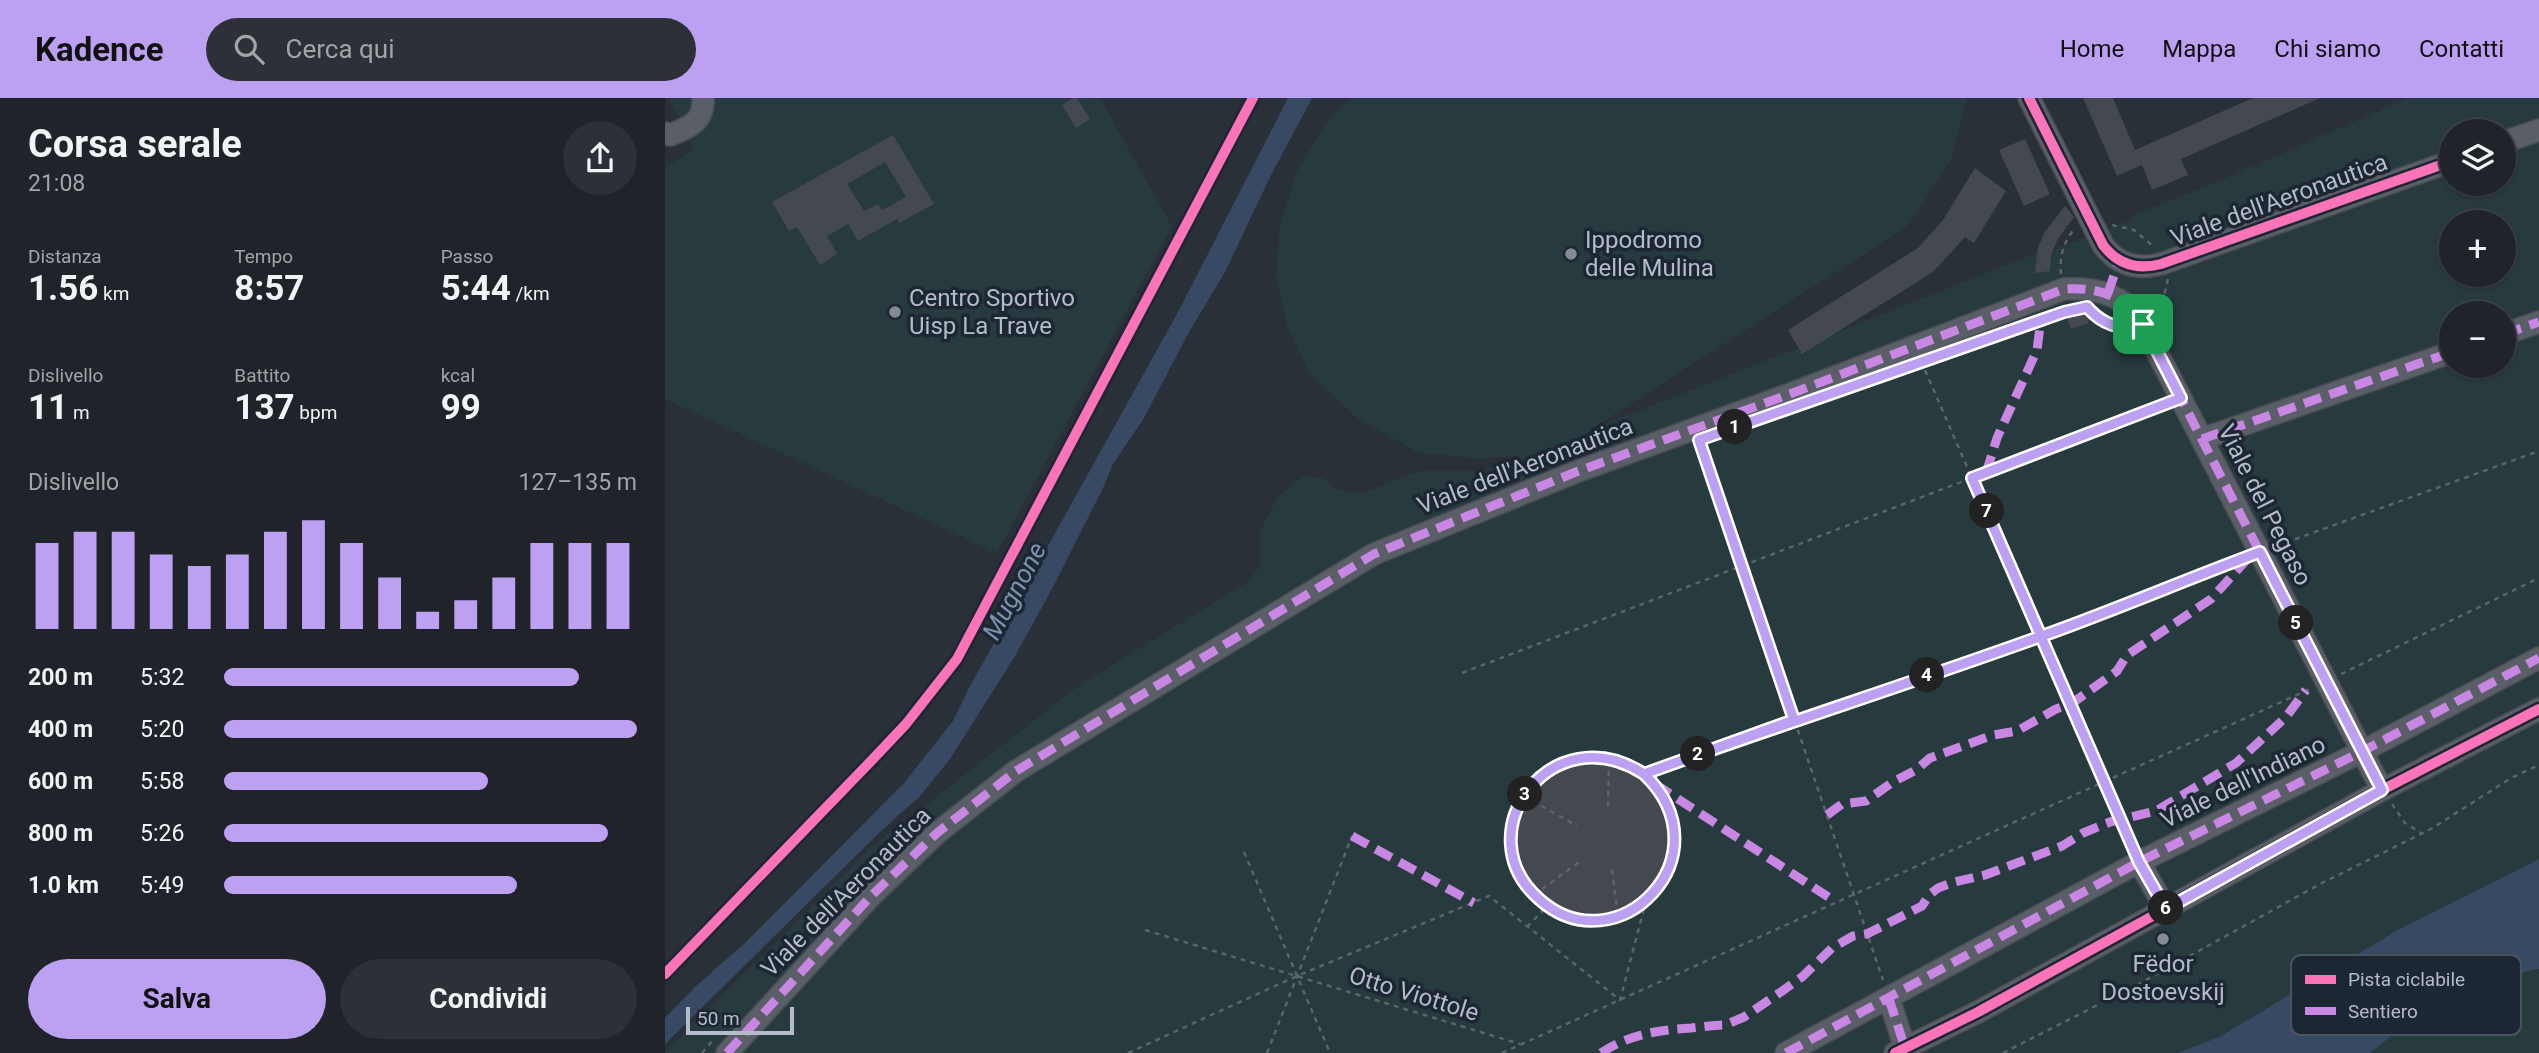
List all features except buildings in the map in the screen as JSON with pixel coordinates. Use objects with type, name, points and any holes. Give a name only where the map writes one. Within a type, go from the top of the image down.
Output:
[{"type":"street","points":[[665,133],[670,135],[695,122],[701,116],[703,98]]},
{"type":"street","points":[[2029,98],[2092,224],[2110,254],[2119,261],[2108,293]]},
{"type":"street","points":[[2516,138],[2539,130]]},
{"type":"street","name":"Viale dell'Aeronautica","points":[[2119,261],[2136,267],[2161,264],[2439,166]]},
{"type":"street","name":"Viale dell'Aeronautica","points":[[721,1045],[937,833],[1016,771],[1374,554],[1576,471],[1790,394],[2064,289],[2108,293]]},
{"type":"street","name":"Viale del Pegaso","points":[[2108,293],[2136,311],[2382,790]]},
{"type":"street","points":[[2516,330],[2539,322]]},
{"type":"street","points":[[2202,439],[2439,357]]},
{"type":"street","name":"Viale dell'Indiano","points":[[1786,1053],[2139,862],[2361,752],[2539,658]]},
{"type":"street","points":[[1889,999],[1900,1050],[1978,1012],[2382,790],[2539,709]]},
{"type":"street","points":[[2139,862],[2166,909]]},
{"type":"path","points":[[2228,220],[2327,185]]},
{"type":"path","points":[[2061,277],[2060,260],[2066,241],[2073,231],[2092,224],[2123,226],[2142,235],[2155,248]]},
{"type":"path","points":[[2017,327],[2087,307],[2098,318],[2115,326],[2133,327],[2143,324],[2160,308],[2168,280]]},
{"type":"path","points":[[1921,361],[2043,636],[2139,862]]},
{"type":"path","points":[[1462,673],[2181,398]]},
{"type":"path","points":[[1699,440],[1889,999]]},
{"type":"path","points":[[1644,774],[2043,636],[2260,552],[2539,451]]},
{"type":"path","points":[[1502,1053],[2326,681],[2539,578]]},
{"type":"path","points":[[1582,758],[1609,758],[1644,774],[1668,805],[1675,838],[1669,870],[1663,881],[1646,901],[1618,916],[1590,920],[1574,918],[1547,906],[1534,895],[1520,875],[1512,846],[1515,815],[1524,796],[1543,774],[1565,762],[1582,758]]},
{"type":"path","points":[[1608,806],[1609,758]]},
{"type":"path","points":[[2003,1053],[2137,985],[2320,884],[2422,833],[2511,778],[2539,765]]},
{"type":"path","points":[[2382,790],[2405,823],[2422,833]]},
{"type":"path","points":[[1524,796],[1577,826]]},
{"type":"path","points":[[1267,1053],[1352,836]]},
{"type":"path","points":[[1244,852],[1330,1053]]},
{"type":"path","points":[[1534,895],[1582,859]]},
{"type":"path","points":[[1612,870],[1618,916]]},
{"type":"path","points":[[1620,1000],[1646,901]]},
{"type":"path","points":[[1547,906],[1527,927],[1620,1000]]},
{"type":"path","points":[[702,1053],[721,1045]]},
{"type":"green space","name":"Centro Sportivo Uisp La Trave","points":[[1100,98],[1172,226],[997,553],[665,399],[665,168],[694,149],[670,100]]},
{"type":"green space","points":[[1351,98],[1967,98],[1951,160],[1908,226],[1590,430],[2039,252],[2043,254],[2131,220],[2136,214],[2222,180],[2408,98],[2539,98],[2539,859],[2401,928],[2356,955],[2291,955],[2291,994],[2221,1036],[2178,1053],[665,1053],[869,849],[1081,684],[1248,582],[1260,566],[1260,531],[1278,497],[1303,476],[1324,478],[1336,490],[1363,493],[1419,471],[1484,471],[1525,455],[1478,459],[1417,452],[1357,418],[1310,374],[1288,328],[1276,279],[1279,229],[1296,173],[1327,122]]},
{"type":"green space","points":[[2539,969],[2539,1053],[2370,1053],[2393,1035],[2521,1035],[2521,973]]},
{"type":"water","points":[[1288,98],[1312,98],[1270,177],[1225,272],[1189,332],[1144,418],[1113,464],[1053,587],[1015,656],[950,759],[920,796],[665,1044],[665,1018],[746,942],[904,783],[953,721],[1177,314]]},
{"type":"water","points":[[2539,859],[2539,969],[2521,973],[2521,955],[2356,955],[2401,928]]},
{"type":"water","points":[[2291,994],[2291,1035],[2393,1035],[2370,1053],[2178,1053],[2221,1036]]},
{"type":"marked path","points":[[2108,293],[2119,261]]},
{"type":"marked path","points":[[727,1053],[872,895],[937,833],[1016,771],[1374,554],[1576,472],[1790,394],[2064,289],[2102,292],[2136,311],[2382,790]]},
{"type":"marked path","points":[[1986,473],[1997,438],[2037,350],[2041,319]]},
{"type":"marked path","points":[[2516,330],[2539,322]]},
{"type":"marked path","points":[[2202,439],[2439,357]]},
{"type":"marked path","points":[[1827,815],[1842,804],[1866,801],[1916,770],[1930,758],[1993,735],[2017,731],[2056,709],[2071,704],[2117,671],[2127,655],[2211,599],[2251,555]]},
{"type":"marked path","points":[[1786,1053],[2139,862],[2361,752],[2539,658]]},
{"type":"marked path","points":[[1601,1053],[1644,1034],[1725,1025],[1744,1017],[1802,977],[1832,948],[1853,936],[1867,934],[1922,906],[1938,888],[1985,875],[2062,846],[2083,833],[2110,822],[2156,811],[2236,763],[2286,717],[2306,690]]},
{"type":"marked path","points":[[1655,784],[1836,902]]},
{"type":"marked path","points":[[1352,836],[1474,903]]},
{"type":"marked path","points":[[2139,862],[2166,909]]},
{"type":"marked path","points":[[1889,999],[1905,1048]]},
{"type":"cycle path","points":[[665,974],[906,724],[957,659],[1253,98]]},
{"type":"cycle path","points":[[2029,98],[2103,245],[2115,257],[2136,266],[2161,264],[2439,166]]},
{"type":"cycle path","points":[[1895,1053],[1978,1012],[2382,790],[2539,709]]},
{"type":"place","name":"Ippodromo delle Mulina","points":[[1571,254]]},
{"type":"place","name":"Centro Sportivo Uisp La Trave","points":[[895,312]]},
{"type":"place","name":"Fëdor Dostoevskij","points":[[2163,939]]},
{"type":"route","points":[[2143,324],[2124,327],[2105,323],[2087,307],[2064,312],[1699,440],[1794,720],[1719,747],[1644,774],[1668,805],[1675,838],[1669,870],[1663,881],[1654,893],[1635,909],[1605,919],[1574,918],[1547,906],[1528,888],[1520,875],[1512,846],[1515,815],[1527,790],[1555,766],[1582,758],[1606,758],[1624,763],[1644,774],[2043,636],[2260,552],[2382,790],[2166,909],[2139,862],[2043,636],[1972,478],[2181,398],[2143,324]]},
{"type":"water label","name":"Mugnone","points":[[1014,591]]}]
